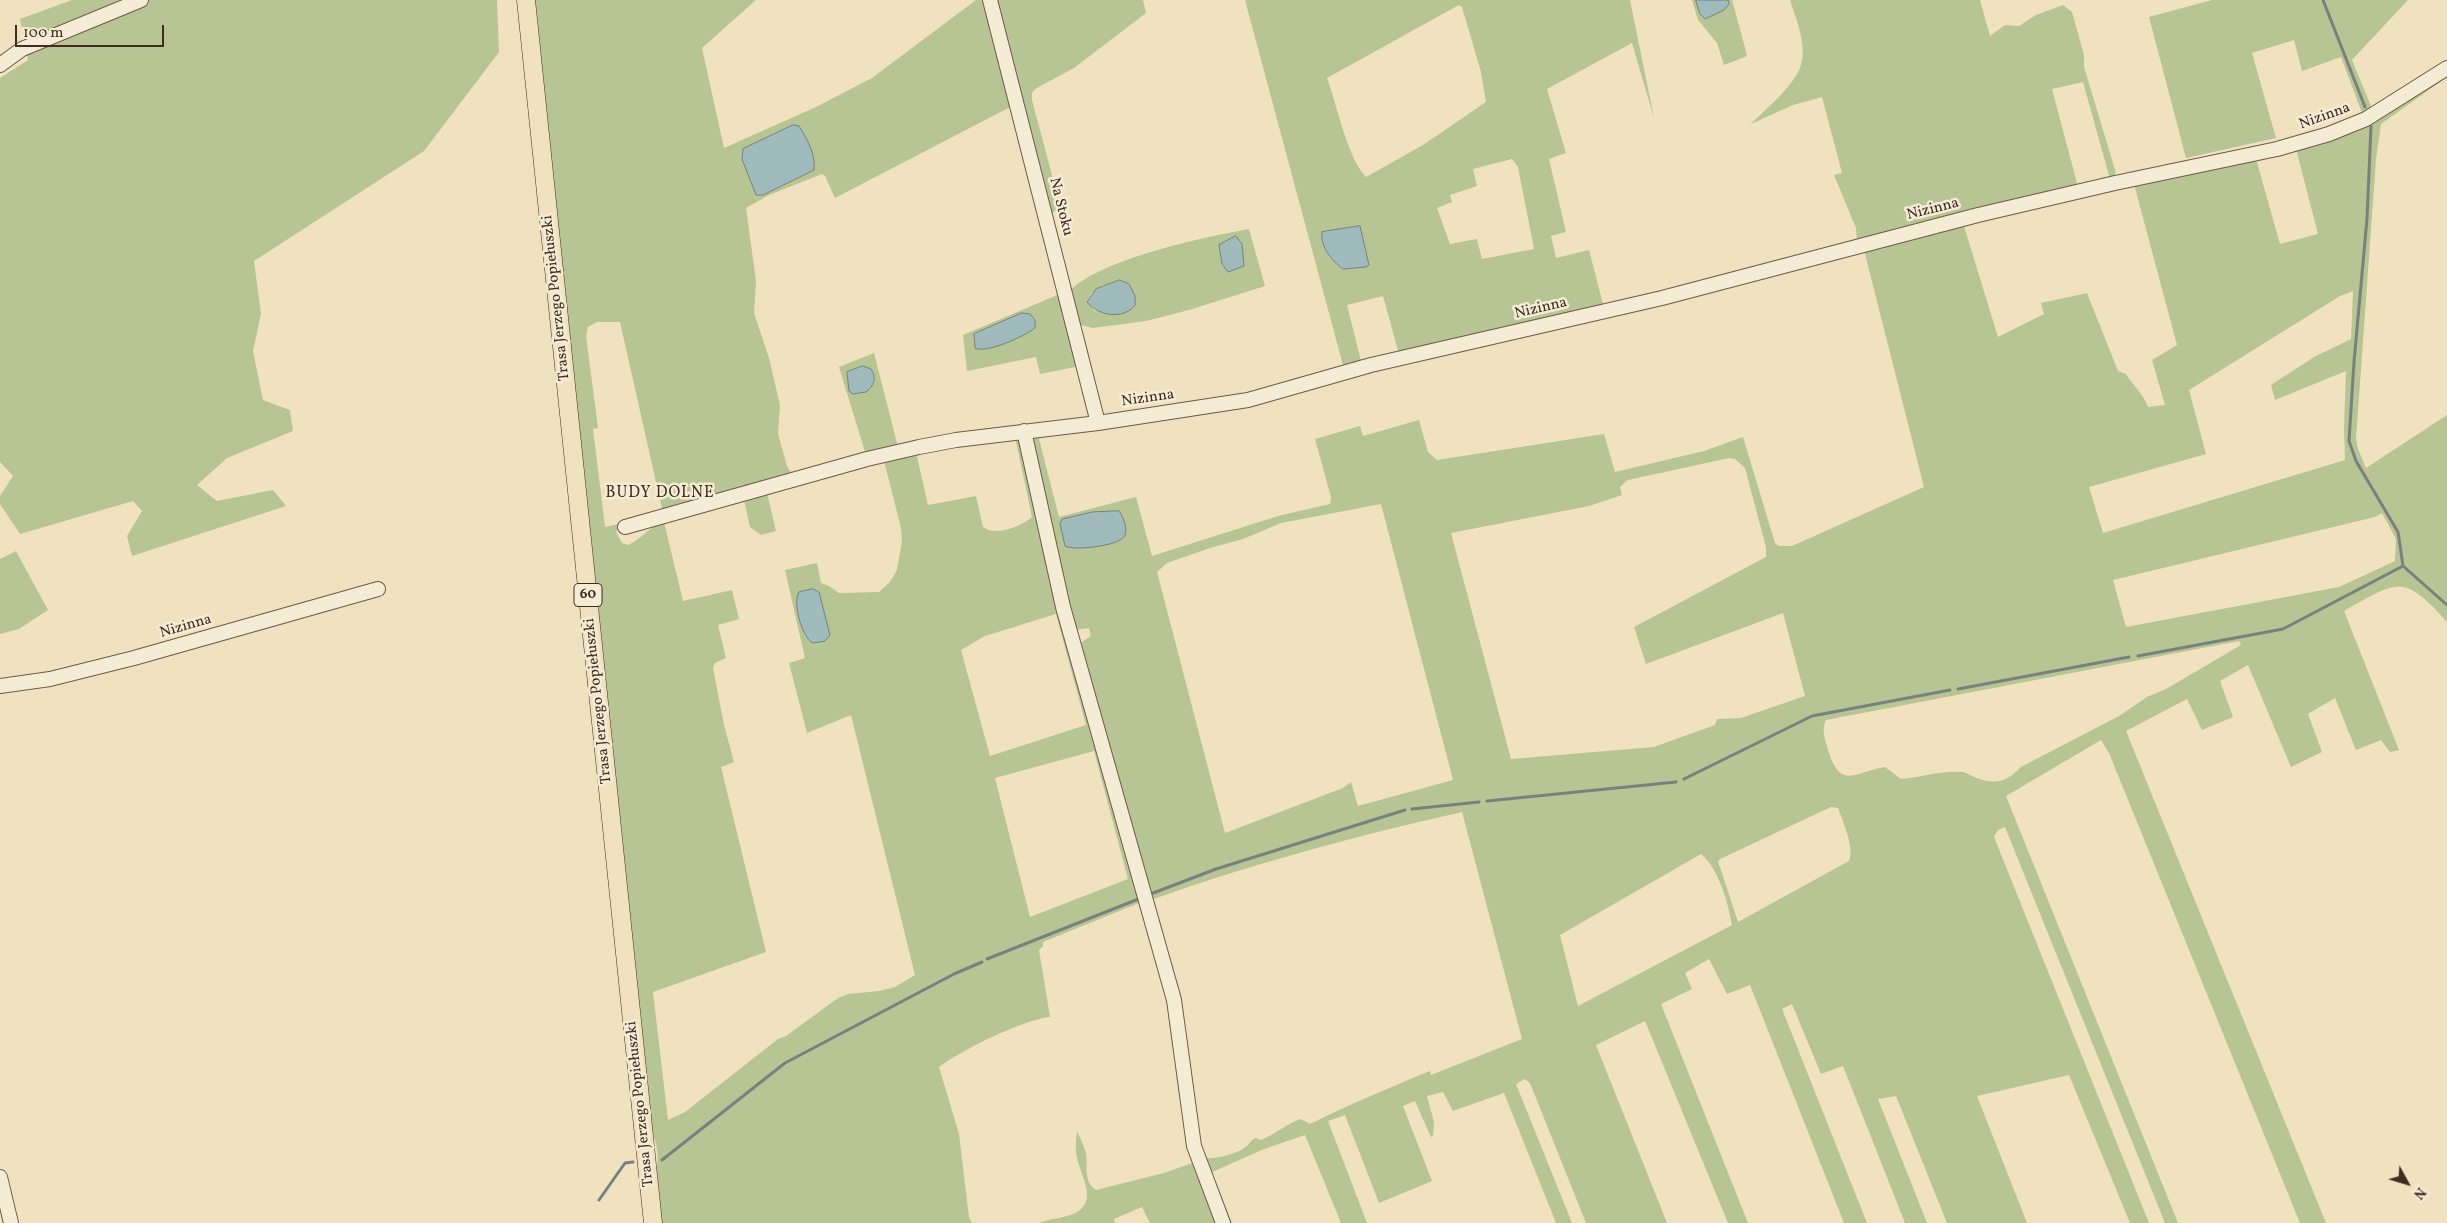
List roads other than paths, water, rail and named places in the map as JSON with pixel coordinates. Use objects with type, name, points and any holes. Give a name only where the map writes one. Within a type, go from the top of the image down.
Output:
[{"type":"main road","name":"Trasa Jerzego Popiełuszki","points":[[526,0],[653,1223]]},
{"type":"street","points":[[0,65],[22,49],[141,0]]},
{"type":"street","name":"Na Stoku","points":[[990,0],[1098,422]]},
{"type":"street","name":"Nizinna","points":[[625,527],[897,452],[956,440],[1248,400],[1372,365],[1662,298],[1978,215],[2115,183],[2277,150],[2329,134],[2366,119],[2447,68]]},
{"type":"street","points":[[1024,431],[1067,623],[1174,1000],[1196,1152],[1223,1223]]},
{"type":"street","name":"Nizinna","points":[[0,686],[50,678],[134,658],[378,589]]},
{"type":"street","points":[[0,1177],[11,1223]]},
{"type":"water","points":[[1696,0],[1728,0],[1729,4],[1724,10],[1705,19],[1700,14]]},
{"type":"water","points":[[793,125],[799,126],[808,141],[814,158],[814,170],[763,195],[756,195],[742,159],[743,149]]},
{"type":"water","points":[[1360,226],[1369,265],[1366,267],[1343,269],[1335,262],[1325,248],[1322,232]]},
{"type":"water","points":[[1236,236],[1242,244],[1244,266],[1228,272],[1222,264],[1219,245]]},
{"type":"water","points":[[1120,280],[1129,284],[1135,296],[1135,305],[1130,310],[1117,315],[1103,313],[1091,307],[1087,302],[1096,289]]},
{"type":"water","points":[[1022,313],[1030,314],[1035,320],[1035,328],[1015,339],[988,349],[975,348],[974,334]]},
{"type":"water","points":[[863,366],[871,369],[874,382],[866,392],[853,394],[849,391],[847,372]]},
{"type":"water","points":[[1119,511],[1126,527],[1124,537],[1120,540],[1095,547],[1077,548],[1065,546],[1060,524],[1062,519],[1092,512]]},
{"type":"water","points":[[813,589],[819,592],[830,635],[825,641],[813,643],[805,634],[799,619],[797,597],[799,592]]},
{"type":"waterway","points":[[2323,0],[2365,107]]},
{"type":"waterway","points":[[2371,126],[2367,219],[2349,441],[2356,461],[2398,532],[2403,566]]},
{"type":"waterway","points":[[2138,656],[2283,629],[2403,566],[2447,605]]},
{"type":"waterway","points":[[1958,689],[2129,657]]},
{"type":"waterway","points":[[1684,779],[1812,716],[1950,690]]},
{"type":"waterway","points":[[1487,801],[1676,782]]},
{"type":"waterway","points":[[1412,809],[1479,802]]},
{"type":"waterway","points":[[1148,895],[1216,869],[1405,810]]},
{"type":"waterway","points":[[987,959],[1141,898]]},
{"type":"waterway","points":[[662,1160],[785,1063],[954,974],[982,962]]},
{"type":"waterway","points":[[599,1200],[625,1163],[633,1162]]},
{"type":"district","name":"BUDY DOLNE","points":[[660,494]]}]
